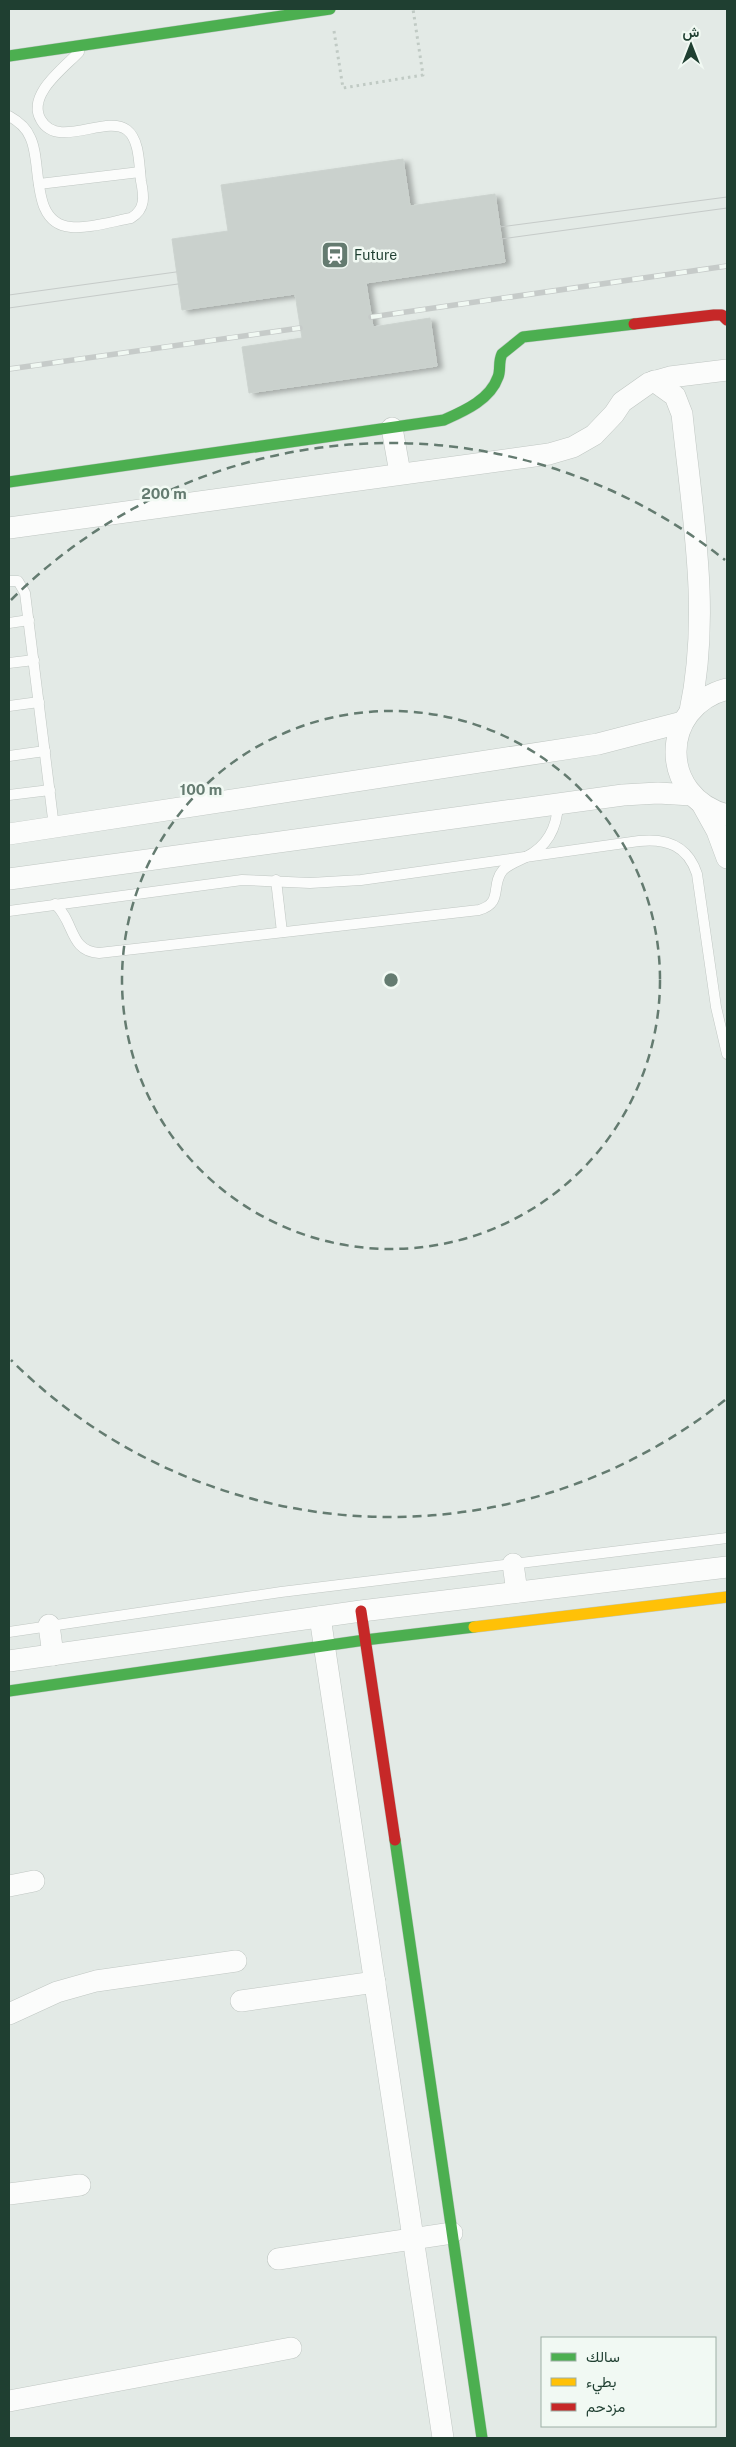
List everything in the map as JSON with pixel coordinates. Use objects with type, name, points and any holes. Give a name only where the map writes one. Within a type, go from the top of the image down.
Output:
[{"type":"street","points":[[9,56],[330,9]]},
{"type":"street","points":[[9,482],[444,420],[472,406],[484,396],[498,377],[500,357],[510,345],[523,338],[726,316]]},
{"type":"street","points":[[9,528],[550,454],[573,447],[605,426],[622,402],[654,381],[670,377],[727,370]]},
{"type":"street","points":[[654,381],[675,396],[682,414],[700,599],[699,647],[686,717],[678,734],[676,760],[684,785],[697,799],[717,831],[727,858]]},
{"type":"street","points":[[392,428],[400,474]]},
{"type":"street","points":[[9,834],[598,744],[686,717],[702,700],[727,689]]},
{"type":"street","points":[[9,879],[640,794],[697,799],[716,812],[727,814]]},
{"type":"street","points":[[513,1564],[517,1592]]},
{"type":"street","points":[[9,1661],[361,1611],[727,1567]]},
{"type":"street","points":[[9,1691],[365,1640],[727,1597]]},
{"type":"street","points":[[361,1611],[482,2438]]},
{"type":"street","points":[[320,1617],[443,2438]]},
{"type":"street","points":[[49,1625],[53,1655]]},
{"type":"street","points":[[9,1886],[34,1881]]},
{"type":"street","points":[[9,2014],[57,1992],[96,1980],[236,1961]]},
{"type":"street","points":[[241,2001],[375,1982]]},
{"type":"street","points":[[9,2194],[80,2185]]},
{"type":"street","points":[[278,2259],[452,2233]]},
{"type":"street","points":[[9,2401],[291,2348]]},
{"type":"lane","points":[[9,116],[18,121],[30,136],[34,145],[41,203],[57,222],[71,228],[135,216],[143,202],[136,142],[133,136],[124,128],[112,127],[61,132],[47,127],[38,114],[37,107],[41,93],[87,44]]},
{"type":"lane","points":[[39,184],[140,172]]},
{"type":"lane","points":[[9,580],[18,581],[24,588],[54,828]]},
{"type":"lane","points":[[9,623],[29,620]]},
{"type":"lane","points":[[9,664],[34,660]]},
{"type":"lane","points":[[9,706],[39,702]]},
{"type":"lane","points":[[9,756],[45,751]]},
{"type":"lane","points":[[9,795],[50,790]]},
{"type":"lane","points":[[55,904],[67,917],[76,940],[86,950],[92,952],[485,908],[495,898],[498,879],[504,869],[543,846],[553,831],[558,804]]},
{"type":"lane","points":[[9,911],[225,881],[276,880],[310,884],[344,882],[650,839],[671,843],[688,855],[697,874],[716,1007],[727,1054]]},
{"type":"lane","points":[[276,880],[282,932]]},
{"type":"lane","points":[[9,1632],[281,1592],[727,1538]]},
{"type":"path","points":[[330,9],[343,88],[423,76],[413,9]]},
{"type":"building","name":"Future","points":[[403,159],[410,206],[495,194],[505,262],[366,283],[373,327],[430,318],[437,366],[249,393],[242,347],[302,338],[295,294],[182,310],[172,239],[228,231],[221,185]]},
{"type":"tram line","points":[[500,227],[727,197]]},
{"type":"tram line","points":[[501,239],[727,208]]},
{"type":"tram line","points":[[9,295],[176,272]]},
{"type":"tram line","points":[[9,308],[178,284]]},
{"type":"railway","points":[[371,317],[727,266]]},
{"type":"railway","points":[[9,369],[300,328]]},
{"type":"traffic: fast","points":[[9,56],[330,9]]},
{"type":"traffic: fast","points":[[9,482],[444,420],[476,404],[489,392],[498,377],[502,354],[523,337],[634,324]]},
{"type":"traffic: fast","points":[[9,1691],[365,1640],[474,1627]]},
{"type":"traffic: fast","points":[[395,1840],[482,2438]]},
{"type":"traffic: slow","points":[[474,1627],[727,1597]]},
{"type":"traffic: jam","points":[[634,324],[714,315],[722,315],[727,320]]},
{"type":"traffic: jam","points":[[361,1611],[395,1840]]},
{"type":"place","name":"Future","points":[[335,255]]}]
